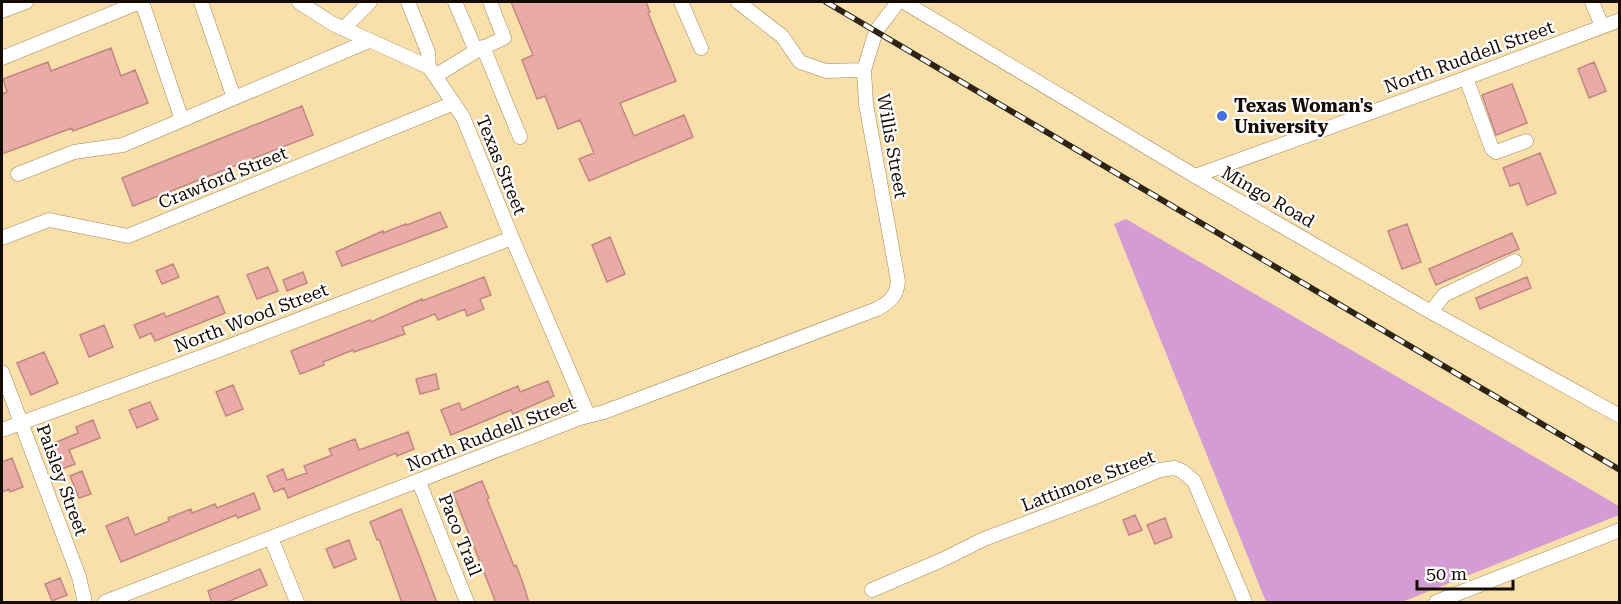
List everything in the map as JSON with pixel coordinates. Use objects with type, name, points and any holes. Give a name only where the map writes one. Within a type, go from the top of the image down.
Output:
[{"type":"street","points":[[2,11],[26,2]]},
{"type":"street","points":[[2,58],[141,2],[182,120]]},
{"type":"street","points":[[201,2],[234,98]]},
{"type":"street","points":[[299,2],[333,24],[432,72],[462,61],[479,49],[504,38],[490,2]]},
{"type":"street","points":[[343,29],[370,2]]},
{"type":"street","points":[[408,2],[428,52],[432,72]]},
{"type":"street","points":[[456,2],[520,137]]},
{"type":"street","points":[[681,2],[701,48]]},
{"type":"street","points":[[738,2],[782,36],[800,62],[826,71],[864,70]]},
{"type":"street","name":"Willis Street","points":[[891,302],[898,291],[898,281],[866,104],[864,70],[876,31],[898,2]]},
{"type":"street","name":"Mingo Road","points":[[904,2],[1195,176],[1431,312],[1620,416]]},
{"type":"street","points":[[1593,2],[1602,26]]},
{"type":"street","name":"North Ruddell Street","points":[[1195,176],[1620,20]]},
{"type":"street","points":[[18,174],[74,152],[123,145],[369,41]]},
{"type":"street","name":"Texas Street","points":[[432,72],[463,117],[588,415]]},
{"type":"street","points":[[1466,78],[1492,149],[1496,152],[1526,141]]},
{"type":"street","name":"Crawford Street","points":[[2,238],[49,220],[128,236],[454,103]]},
{"type":"street","name":"North Wood Street","points":[[2,430],[512,238]]},
{"type":"street","points":[[1431,312],[1444,295],[1515,261]]},
{"type":"street","name":"North Ruddell Street","points":[[105,603],[588,415],[604,412],[878,309],[891,302]]},
{"type":"street","name":"Paisley Street","points":[[2,372],[79,577],[85,603]]},
{"type":"street","name":"Lattimore Street","points":[[872,590],[984,539],[1160,470],[1175,468],[1194,482],[1245,603]]},
{"type":"street","name":"Paco Trail","points":[[419,482],[467,603]]},
{"type":"street","points":[[1436,603],[1471,596],[1620,530]]},
{"type":"street","points":[[271,538],[297,603]]},
{"type":"shaded area","points":[[1126,219],[1619,506],[1619,515],[1402,602],[1266,602],[1114,224]]},
{"type":"building","points":[[511,2],[646,2],[650,12],[648,13],[676,81],[620,103],[634,136],[684,115],[693,137],[589,181],[579,159],[594,153],[580,120],[558,129],[545,96],[537,99],[522,60],[533,55]]},
{"type":"building","points":[[111,48],[121,76],[135,70],[148,103],[2,154],[2,94],[7,92],[3,79],[48,62],[51,71]]},
{"type":"building","points":[[1594,62],[1606,91],[1589,98],[1578,69]]},
{"type":"building","points":[[1512,84],[1527,123],[1496,135],[1482,95]]},
{"type":"building","points":[[302,106],[313,135],[133,206],[122,178]]},
{"type":"building","points":[[1540,153],[1556,193],[1527,205],[1519,183],[1510,186],[1503,168]]},
{"type":"building","points":[[440,212],[447,227],[342,266],[336,252],[383,231],[383,233]]},
{"type":"building","points":[[1407,224],[1421,262],[1402,269],[1388,231]]},
{"type":"building","points":[[1512,233],[1519,249],[1436,285],[1429,269]]},
{"type":"building","points":[[610,237],[625,274],[607,282],[592,245]]},
{"type":"building","points":[[173,264],[179,277],[162,284],[156,271]]},
{"type":"building","points":[[268,267],[278,291],[257,299],[247,275]]},
{"type":"building","points":[[303,272],[307,283],[287,291],[283,280]]},
{"type":"building","points":[[484,277],[491,295],[480,299],[484,309],[467,316],[465,309],[438,320],[435,314],[402,327],[405,334],[354,352],[353,350],[300,374],[291,351]]},
{"type":"building","points":[[1527,277],[1531,288],[1480,309],[1476,298]]},
{"type":"building","points":[[218,296],[225,313],[155,341],[151,333],[140,338],[134,325],[164,313],[166,317]]},
{"type":"building","points":[[104,325],[113,347],[89,357],[80,335]]},
{"type":"building","points":[[44,352],[58,383],[31,395],[17,363]]},
{"type":"building","points":[[436,374],[439,389],[420,394],[416,379]]},
{"type":"building","points":[[548,381],[554,396],[513,414],[511,410],[451,435],[441,410],[459,403],[462,410],[518,386],[520,392]]},
{"type":"building","points":[[233,385],[243,409],[226,416],[216,392]]},
{"type":"building","points":[[150,402],[158,419],[137,428],[129,410]]},
{"type":"building","points":[[93,420],[100,438],[69,450],[75,464],[57,471],[47,446],[78,433],[76,427]]},
{"type":"building","points":[[408,432],[414,449],[397,456],[396,453],[288,498],[284,488],[274,492],[267,476],[283,469],[287,480],[307,473],[304,466],[332,455],[329,449],[355,439],[359,450]]},
{"type":"building","points":[[12,458],[23,487],[10,492],[9,489],[2,492],[2,462]]},
{"type":"building","points":[[82,471],[91,494],[79,498],[70,476]]},
{"type":"building","points":[[482,481],[489,498],[487,499],[514,566],[516,565],[529,603],[496,603],[453,493]]},
{"type":"building","points":[[254,493],[260,509],[238,518],[236,515],[121,562],[106,526],[128,517],[135,535],[191,509],[192,513],[215,504],[217,508]]},
{"type":"building","points":[[401,509],[437,603],[402,603],[379,539],[377,540],[370,522]]},
{"type":"building","points":[[1135,515],[1142,530],[1129,535],[1123,520]]},
{"type":"building","points":[[1165,518],[1172,537],[1155,544],[1147,525]]},
{"type":"building","points":[[349,540],[356,559],[334,568],[326,549]]},
{"type":"building","points":[[260,569],[267,585],[225,603],[212,603],[208,591]]},
{"type":"building","points":[[60,578],[67,595],[52,601],[45,584]]},
{"type":"railway","points":[[826,2],[1620,470]]},
{"type":"place","name":"Texas Woman's University","points":[[1222,116]]}]
